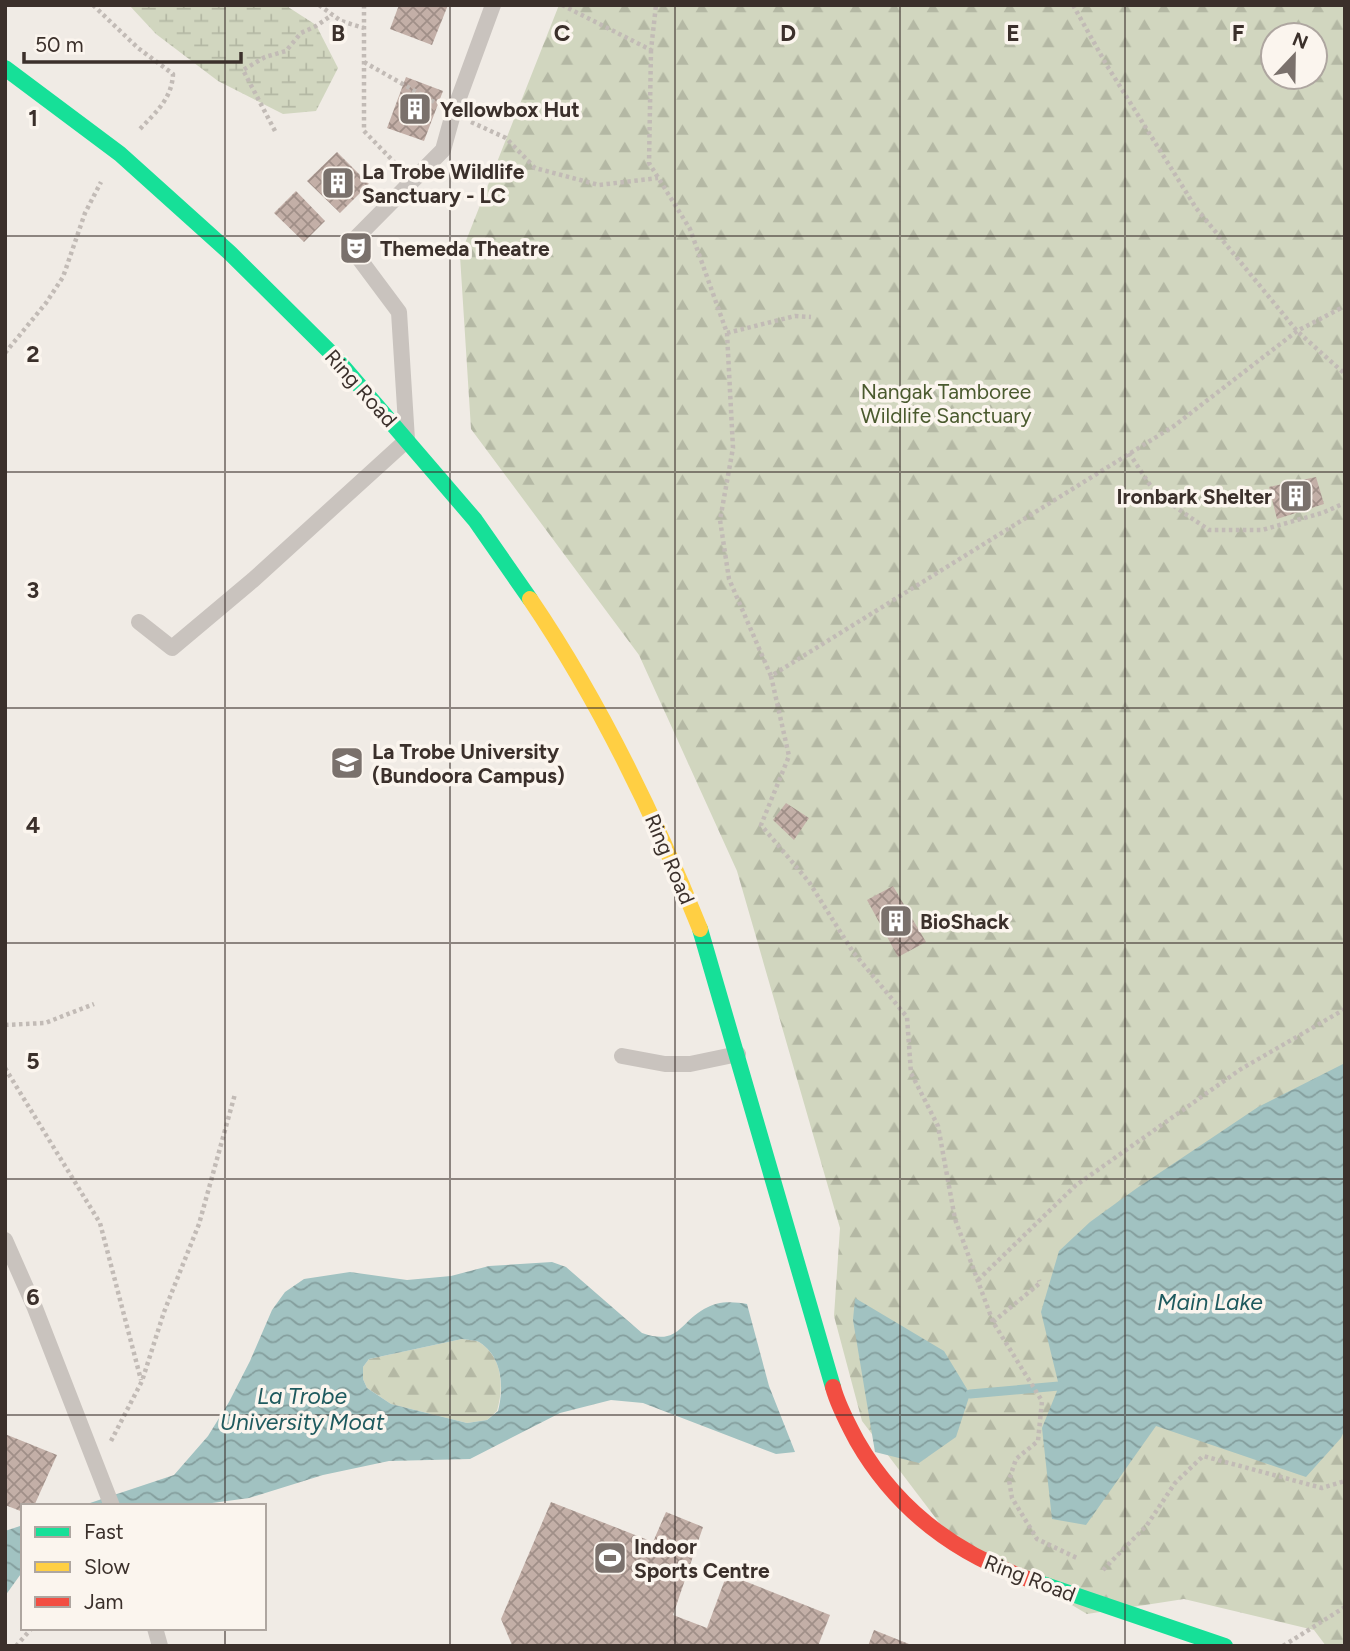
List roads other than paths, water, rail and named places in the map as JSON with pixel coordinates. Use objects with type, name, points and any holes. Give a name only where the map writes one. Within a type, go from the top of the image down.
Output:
[{"type":"street","name":"Ring Road","points":[[5,68],[120,154],[230,253],[334,356],[475,520],[563,648],[613,737],[659,830],[700,928],[836,1399],[856,1441],[883,1480],[909,1511],[935,1532],[964,1552],[1003,1572],[1225,1646]]},
{"type":"lane","points":[[139,622],[172,648],[253,580],[407,440],[399,312],[349,245],[443,150],[453,114],[494,5]]},
{"type":"lane","points":[[622,1056],[665,1064],[690,1064],[738,1054]]},
{"type":"lane","points":[[5,1240],[35,1308],[111,1504]]},
{"type":"water","name":"Main Lake","points":[[1345,1063],[1345,1429],[1341,1438],[1306,1477],[1156,1426],[1086,1525],[1052,1519],[1042,1428],[1059,1386],[1041,1312],[1059,1251],[1090,1222],[1258,1107]]},
{"type":"water","name":"La Trobe University Moat","points":[[552,1262],[566,1267],[642,1333],[664,1337],[678,1331],[714,1304],[747,1304],[769,1386],[795,1452],[776,1454],[643,1403],[611,1400],[560,1413],[470,1459],[389,1461],[323,1475],[249,1498],[205,1504],[87,1504],[174,1475],[208,1436],[229,1402],[272,1310],[285,1292],[304,1279],[350,1272],[407,1280],[451,1276],[489,1266]],"holes":[[[462,1339],[477,1341],[493,1356],[500,1374],[498,1411],[487,1420],[467,1423],[391,1404],[367,1388],[363,1379],[363,1367],[369,1359]]]},
{"type":"water","points":[[855,1298],[944,1351],[970,1394],[956,1437],[919,1463],[875,1452],[853,1320]]},
{"type":"water","points":[[21,1526],[21,1574],[5,1596],[5,1531]]},
{"type":"waterway","points":[[970,1394],[1059,1386]]},
{"type":"place","name":"Yellowbox Hut","points":[[415,109]]},
{"type":"place","name":"La Trobe Wildlife Sanctuary - LC","points":[[338,183]]},
{"type":"place","name":"Themeda Theatre","points":[[356,248]]},
{"type":"place","name":"Ironbark Shelter","points":[[1296,496]]},
{"type":"place","name":"La Trobe University (Bundoora Campus)","points":[[347,763]]},
{"type":"place","name":"BioShack","points":[[896,921]]},
{"type":"place","name":"Indoor Sports Centre","points":[[610,1558]]},
{"type":"park label","name":"Nangak Tamboree Wildlife Sanctuary","points":[[946,403]]}]
